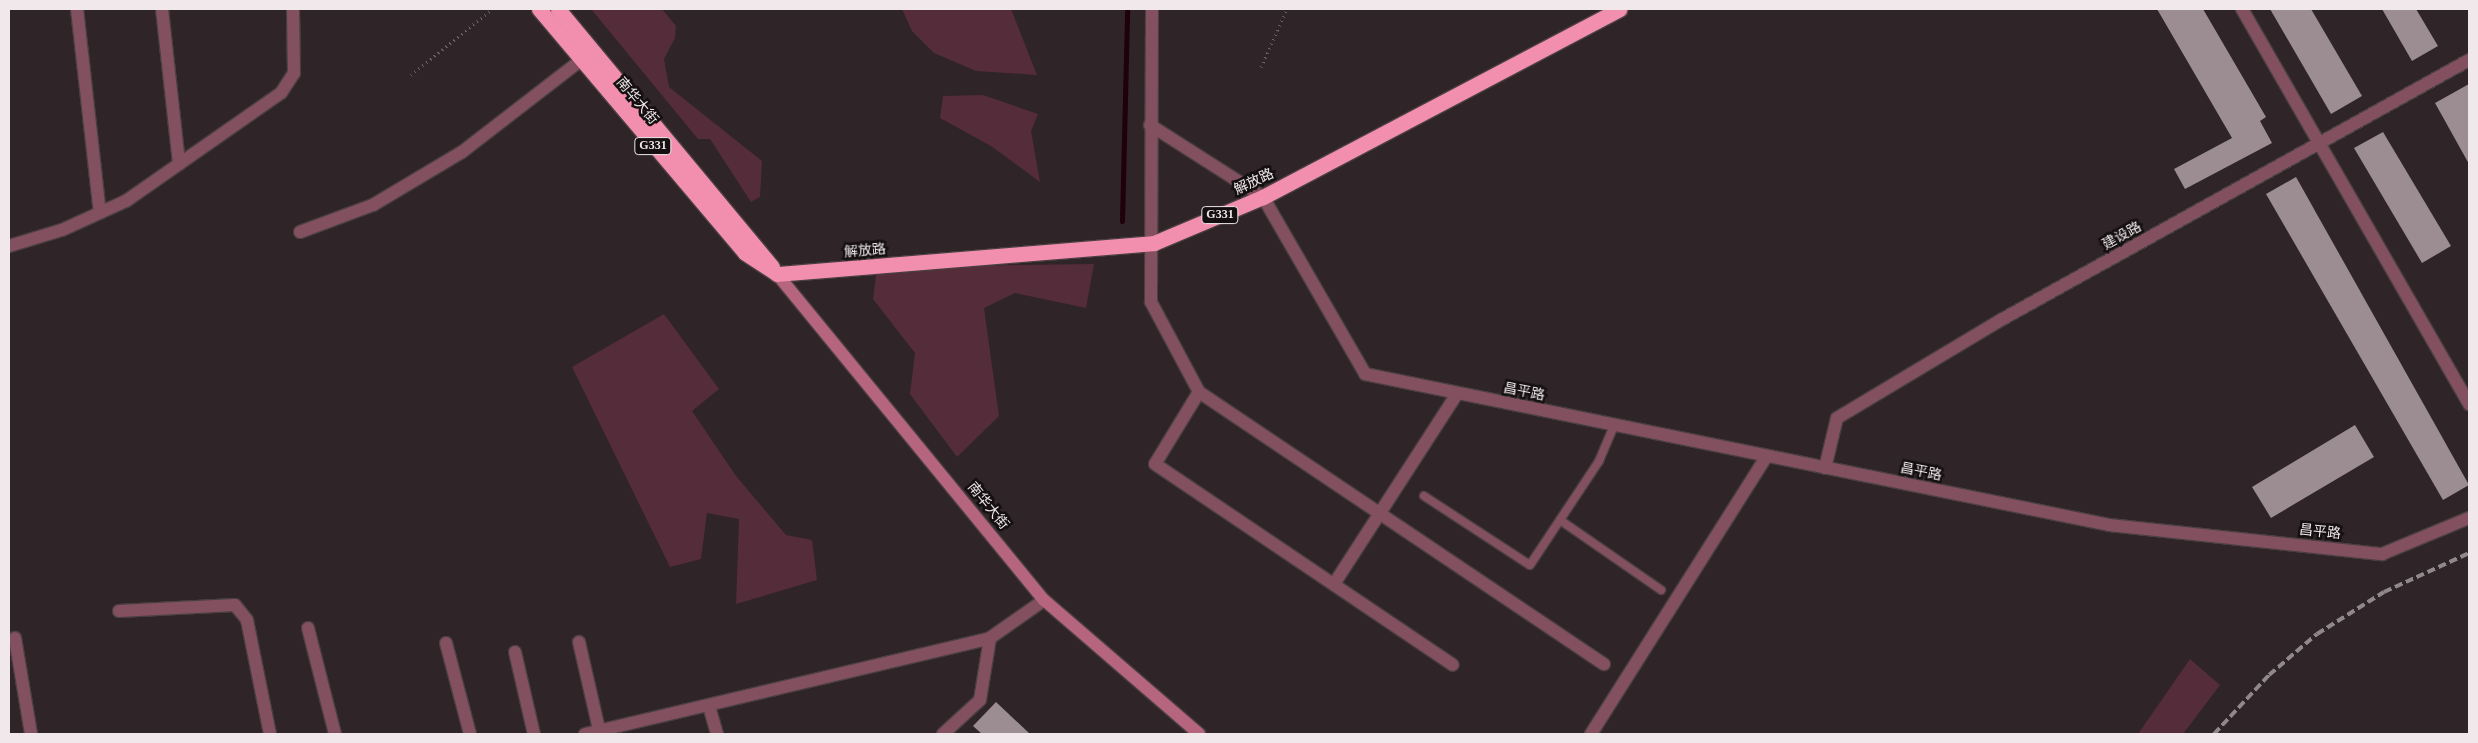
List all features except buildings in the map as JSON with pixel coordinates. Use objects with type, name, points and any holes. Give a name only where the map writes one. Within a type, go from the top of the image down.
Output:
[{"type":"highway","name":"南华大街","points":[[539,9],[587,55]]},
{"type":"highway","name":"南华大街","points":[[558,9],[587,55],[745,253],[777,274]]},
{"type":"highway","name":"解放路","points":[[777,274],[1154,243],[1263,197],[1620,9]]},
{"type":"main road","name":"南华大街","points":[[777,274],[1044,600],[1199,734]]},
{"type":"street","points":[[77,9],[100,213]]},
{"type":"street","points":[[162,9],[179,164]]},
{"type":"street","points":[[9,246],[100,213],[126,201],[281,93],[294,74],[293,9]]},
{"type":"street","points":[[1152,9],[1150,125],[1154,243],[1152,302],[1199,392],[1604,664]]},
{"type":"street","points":[[2242,9],[2469,404]]},
{"type":"street","points":[[300,232],[373,206],[462,152],[587,55]]},
{"type":"street","name":"建设路","points":[[1825,468],[1837,418],[1999,321],[2469,60]]},
{"type":"street","points":[[1150,125],[1263,197]]},
{"type":"street","name":"昌平路","points":[[1263,197],[1366,374],[2109,525],[2382,554],[2469,518]]},
{"type":"street","points":[[1199,392],[1155,464],[1453,665]]},
{"type":"street","points":[[1334,584],[1458,394]]},
{"type":"street","points":[[1591,734],[1767,456]]},
{"type":"street","points":[[585,734],[600,732],[990,638],[1044,600]]},
{"type":"street","points":[[119,610],[235,605],[247,620],[270,734]]},
{"type":"street","points":[[308,628],[335,734]]},
{"type":"street","points":[[15,638],[31,734]]},
{"type":"street","points":[[943,734],[980,700],[990,638]]},
{"type":"street","points":[[579,642],[600,732]]},
{"type":"street","points":[[446,643],[470,734]]},
{"type":"street","points":[[515,652],[534,734]]},
{"type":"street","points":[[709,706],[717,734]]},
{"type":"lane","points":[[1424,496],[1530,565],[1599,461],[1614,425]]},
{"type":"lane","points":[[1560,520],[1661,590]]},
{"type":"path","points":[[411,75],[492,9]]},
{"type":"path","points":[[1261,67],[1287,9]]},
{"type":"shaded area","points":[[591,9],[662,9],[676,26],[675,38],[664,59],[669,87],[762,161],[760,197],[751,202],[710,139],[698,139]]},
{"type":"shaded area","points":[[902,9],[1011,9],[1037,75],[976,71],[934,53],[912,31]]},
{"type":"shaded area","points":[[983,95],[1038,114],[1031,131],[1040,182],[991,146],[940,118],[943,96]]},
{"type":"shaded area","points":[[1094,264],[1086,308],[1015,293],[984,308],[999,416],[957,457],[910,394],[915,353],[873,299],[877,267]]},
{"type":"shaded area","points":[[664,314],[719,389],[692,411],[736,476],[786,535],[812,540],[817,580],[736,604],[739,519],[707,513],[701,559],[670,567],[572,367]]},
{"type":"shaded area","points":[[2190,659],[2220,685],[2183,734],[2138,734]]},
{"type":"waterway","points":[[1122,221],[1127,9]]},
{"type":"railway","points":[[2214,734],[2269,675],[2317,634],[2384,592],[2469,553]]}]
